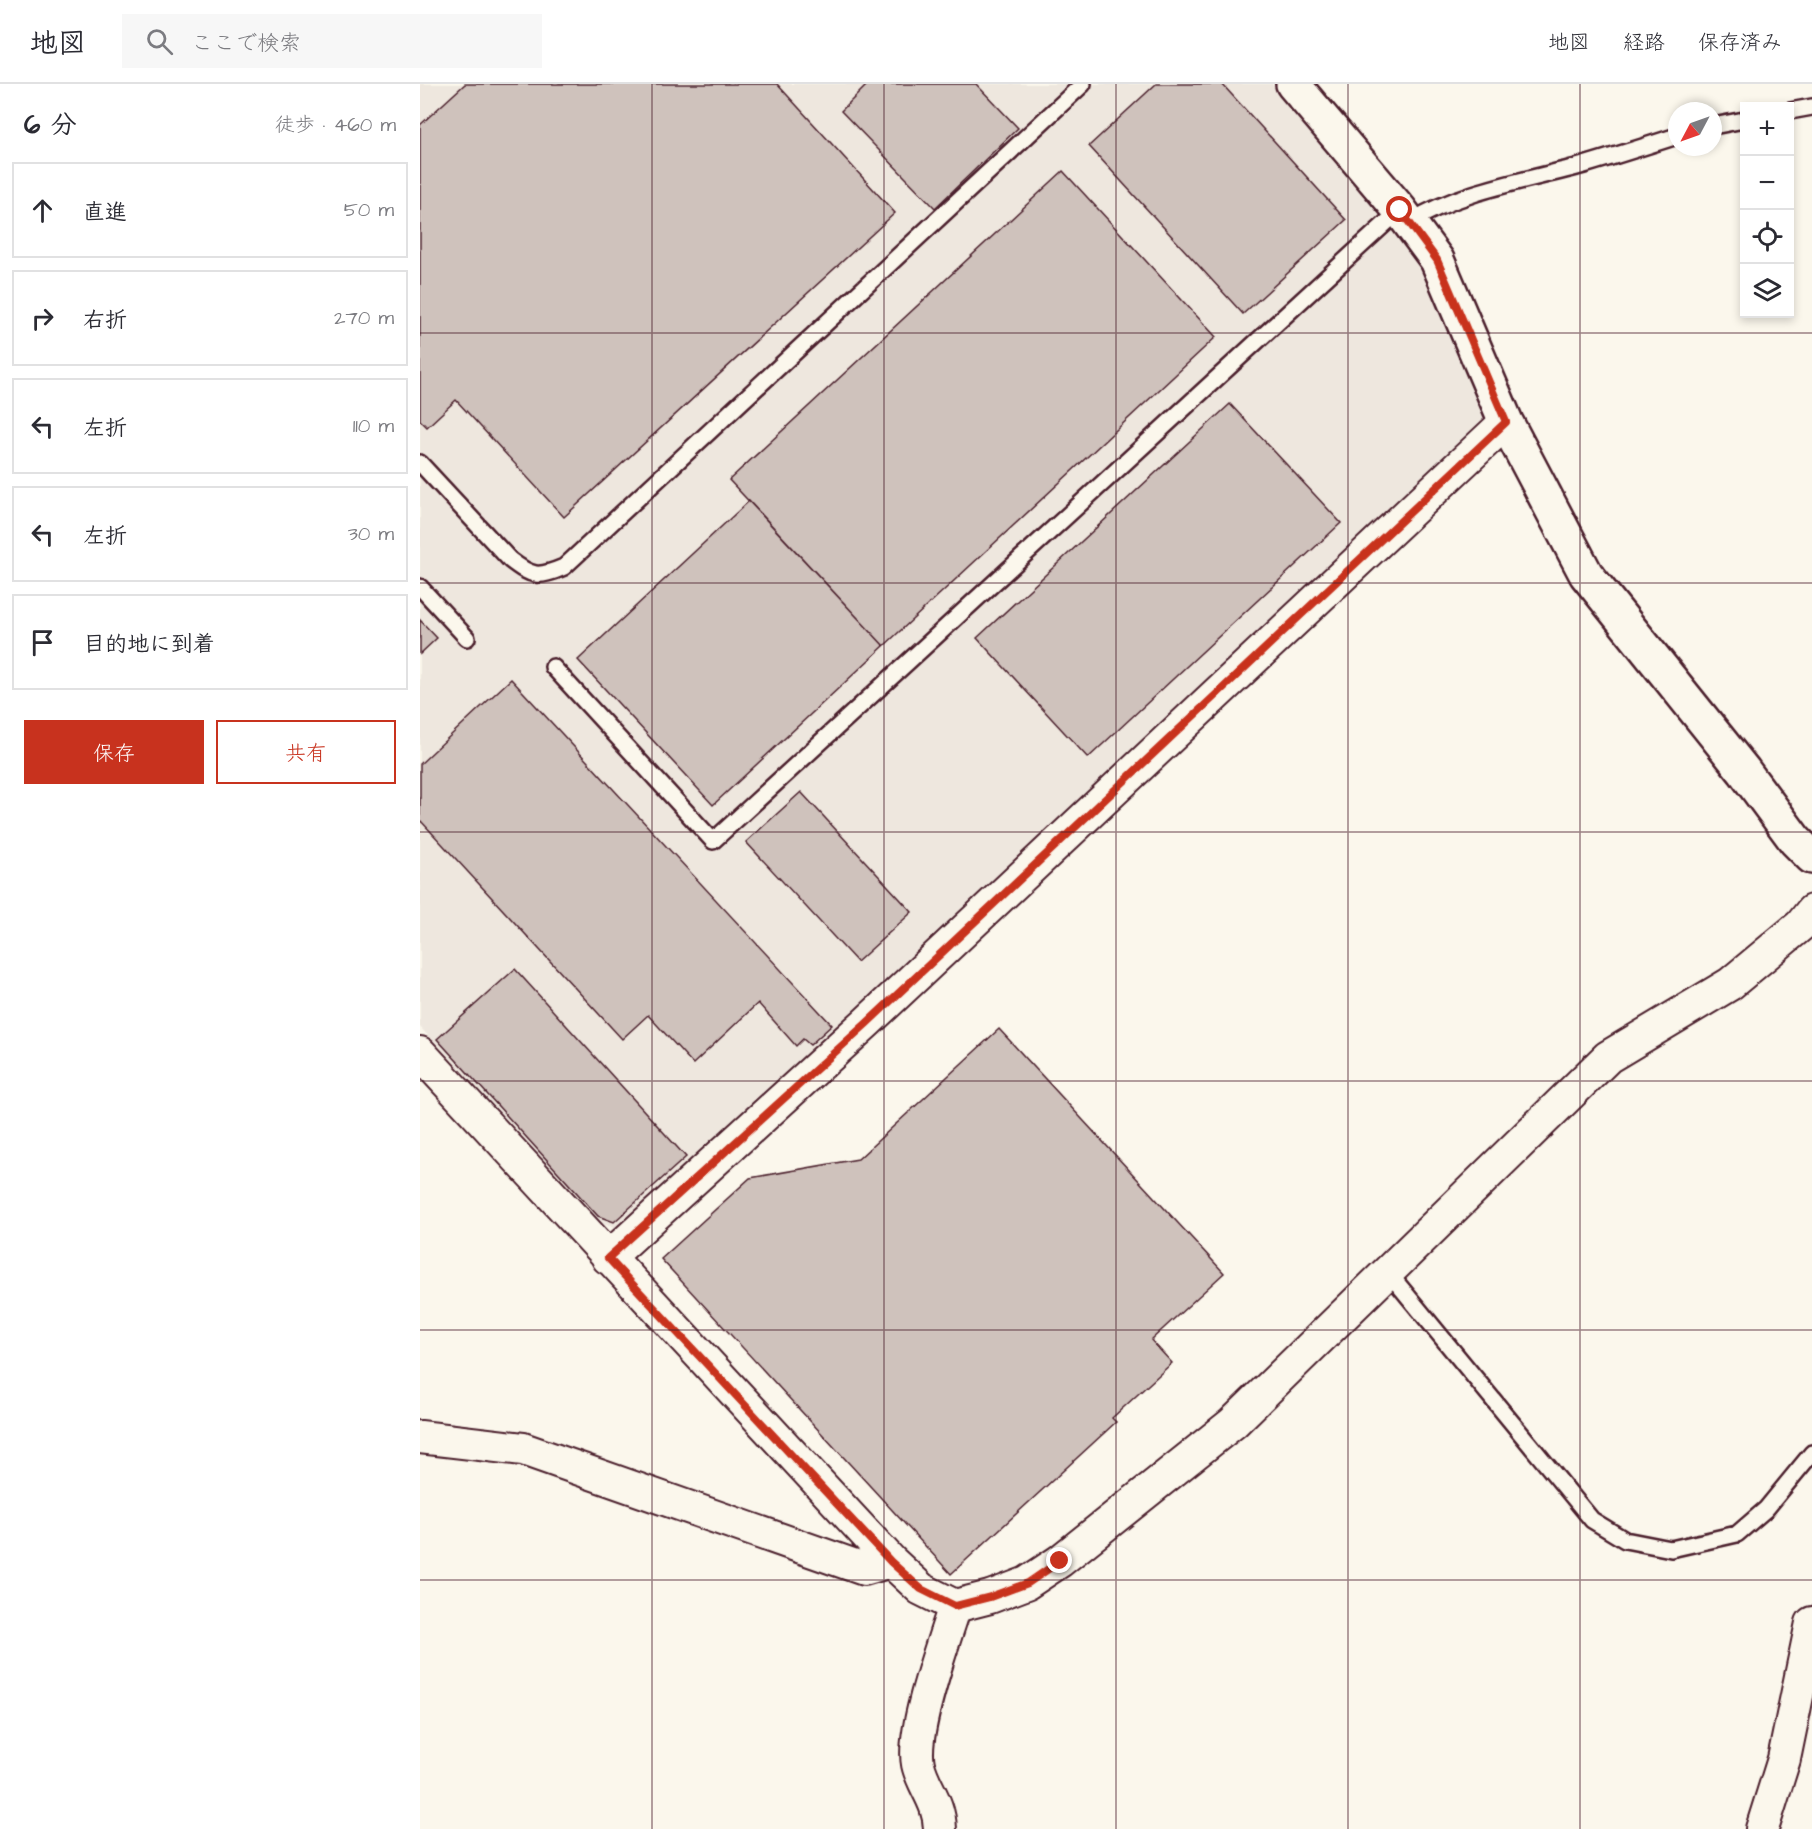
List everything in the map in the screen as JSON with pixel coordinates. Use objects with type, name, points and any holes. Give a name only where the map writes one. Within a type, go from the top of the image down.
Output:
[{"type":"street","points":[[1293,84],[1405,216],[1437,260],[1506,422],[1586,574],[1744,771],[1795,840],[1812,857]]},
{"type":"street","points":[[608,1258],[875,1014],[1506,422]]},
{"type":"street","points":[[420,1053],[891,1562],[921,1589],[955,1606],[990,1597],[1028,1583],[1060,1561],[1233,1423],[1608,1057],[1730,984],[1801,925],[1812,911]]},
{"type":"street","points":[[420,1437],[523,1449],[864,1569],[891,1562]]},
{"type":"street","points":[[940,1829],[939,1814],[918,1764],[918,1732],[955,1606]]},
{"type":"street","points":[[1762,1829],[1784,1759],[1812,1623]]},
{"type":"lane","points":[[420,463],[510,560],[527,573],[544,575],[564,567],[1083,84]]},
{"type":"lane","points":[[1794,110],[1812,107]]},
{"type":"lane","points":[[1722,124],[1740,121]]},
{"type":"lane","points":[[553,667],[713,841],[1405,216],[1428,211],[1509,183],[1584,165],[1668,139]]},
{"type":"lane","points":[[420,587],[467,638]]},
{"type":"lane","points":[[1388,1272],[1592,1520],[1625,1540],[1671,1549],[1737,1534],[1766,1509],[1812,1454]]},
{"type":"shaded area","points":[[420,84],[1272,84],[1419,256],[1484,413],[1482,430],[843,1027],[619,1228],[598,1223],[420,1027]]},
{"type":"building","points":[[465,84],[777,84],[895,213],[564,517],[456,400],[427,427],[420,420],[420,125]]},
{"type":"building","points":[[868,84],[976,84],[1018,128],[935,208],[841,111]]},
{"type":"building","points":[[1156,84],[1222,84],[1346,220],[1243,314],[1089,146]]},
{"type":"building","points":[[1063,171],[1216,337],[884,646],[729,480]]},
{"type":"building","points":[[1230,404],[1341,523],[1088,758],[977,638]]},
{"type":"building","points":[[749,501],[884,646],[713,805],[578,660]]},
{"type":"building","points":[[420,620],[437,638],[420,654]]},
{"type":"building","points":[[511,679],[832,1025],[810,1045],[803,1039],[796,1046],[758,1003],[693,1064],[648,1015],[622,1039],[420,820],[420,764]]},
{"type":"building","points":[[801,792],[912,912],[857,962],[746,842]]},
{"type":"building","points":[[515,969],[686,1157],[614,1222],[598,1216],[437,1039]]},
{"type":"building","points":[[999,1029],[1224,1273],[1151,1340],[1172,1363],[1112,1418],[1116,1422],[951,1574],[661,1259],[750,1178],[858,1159]]},
{"type":"route","points":[[1060,1561],[1028,1583],[990,1597],[955,1606],[921,1589],[891,1562],[608,1258],[867,1023],[1506,422],[1437,260],[1400,210]]}]
